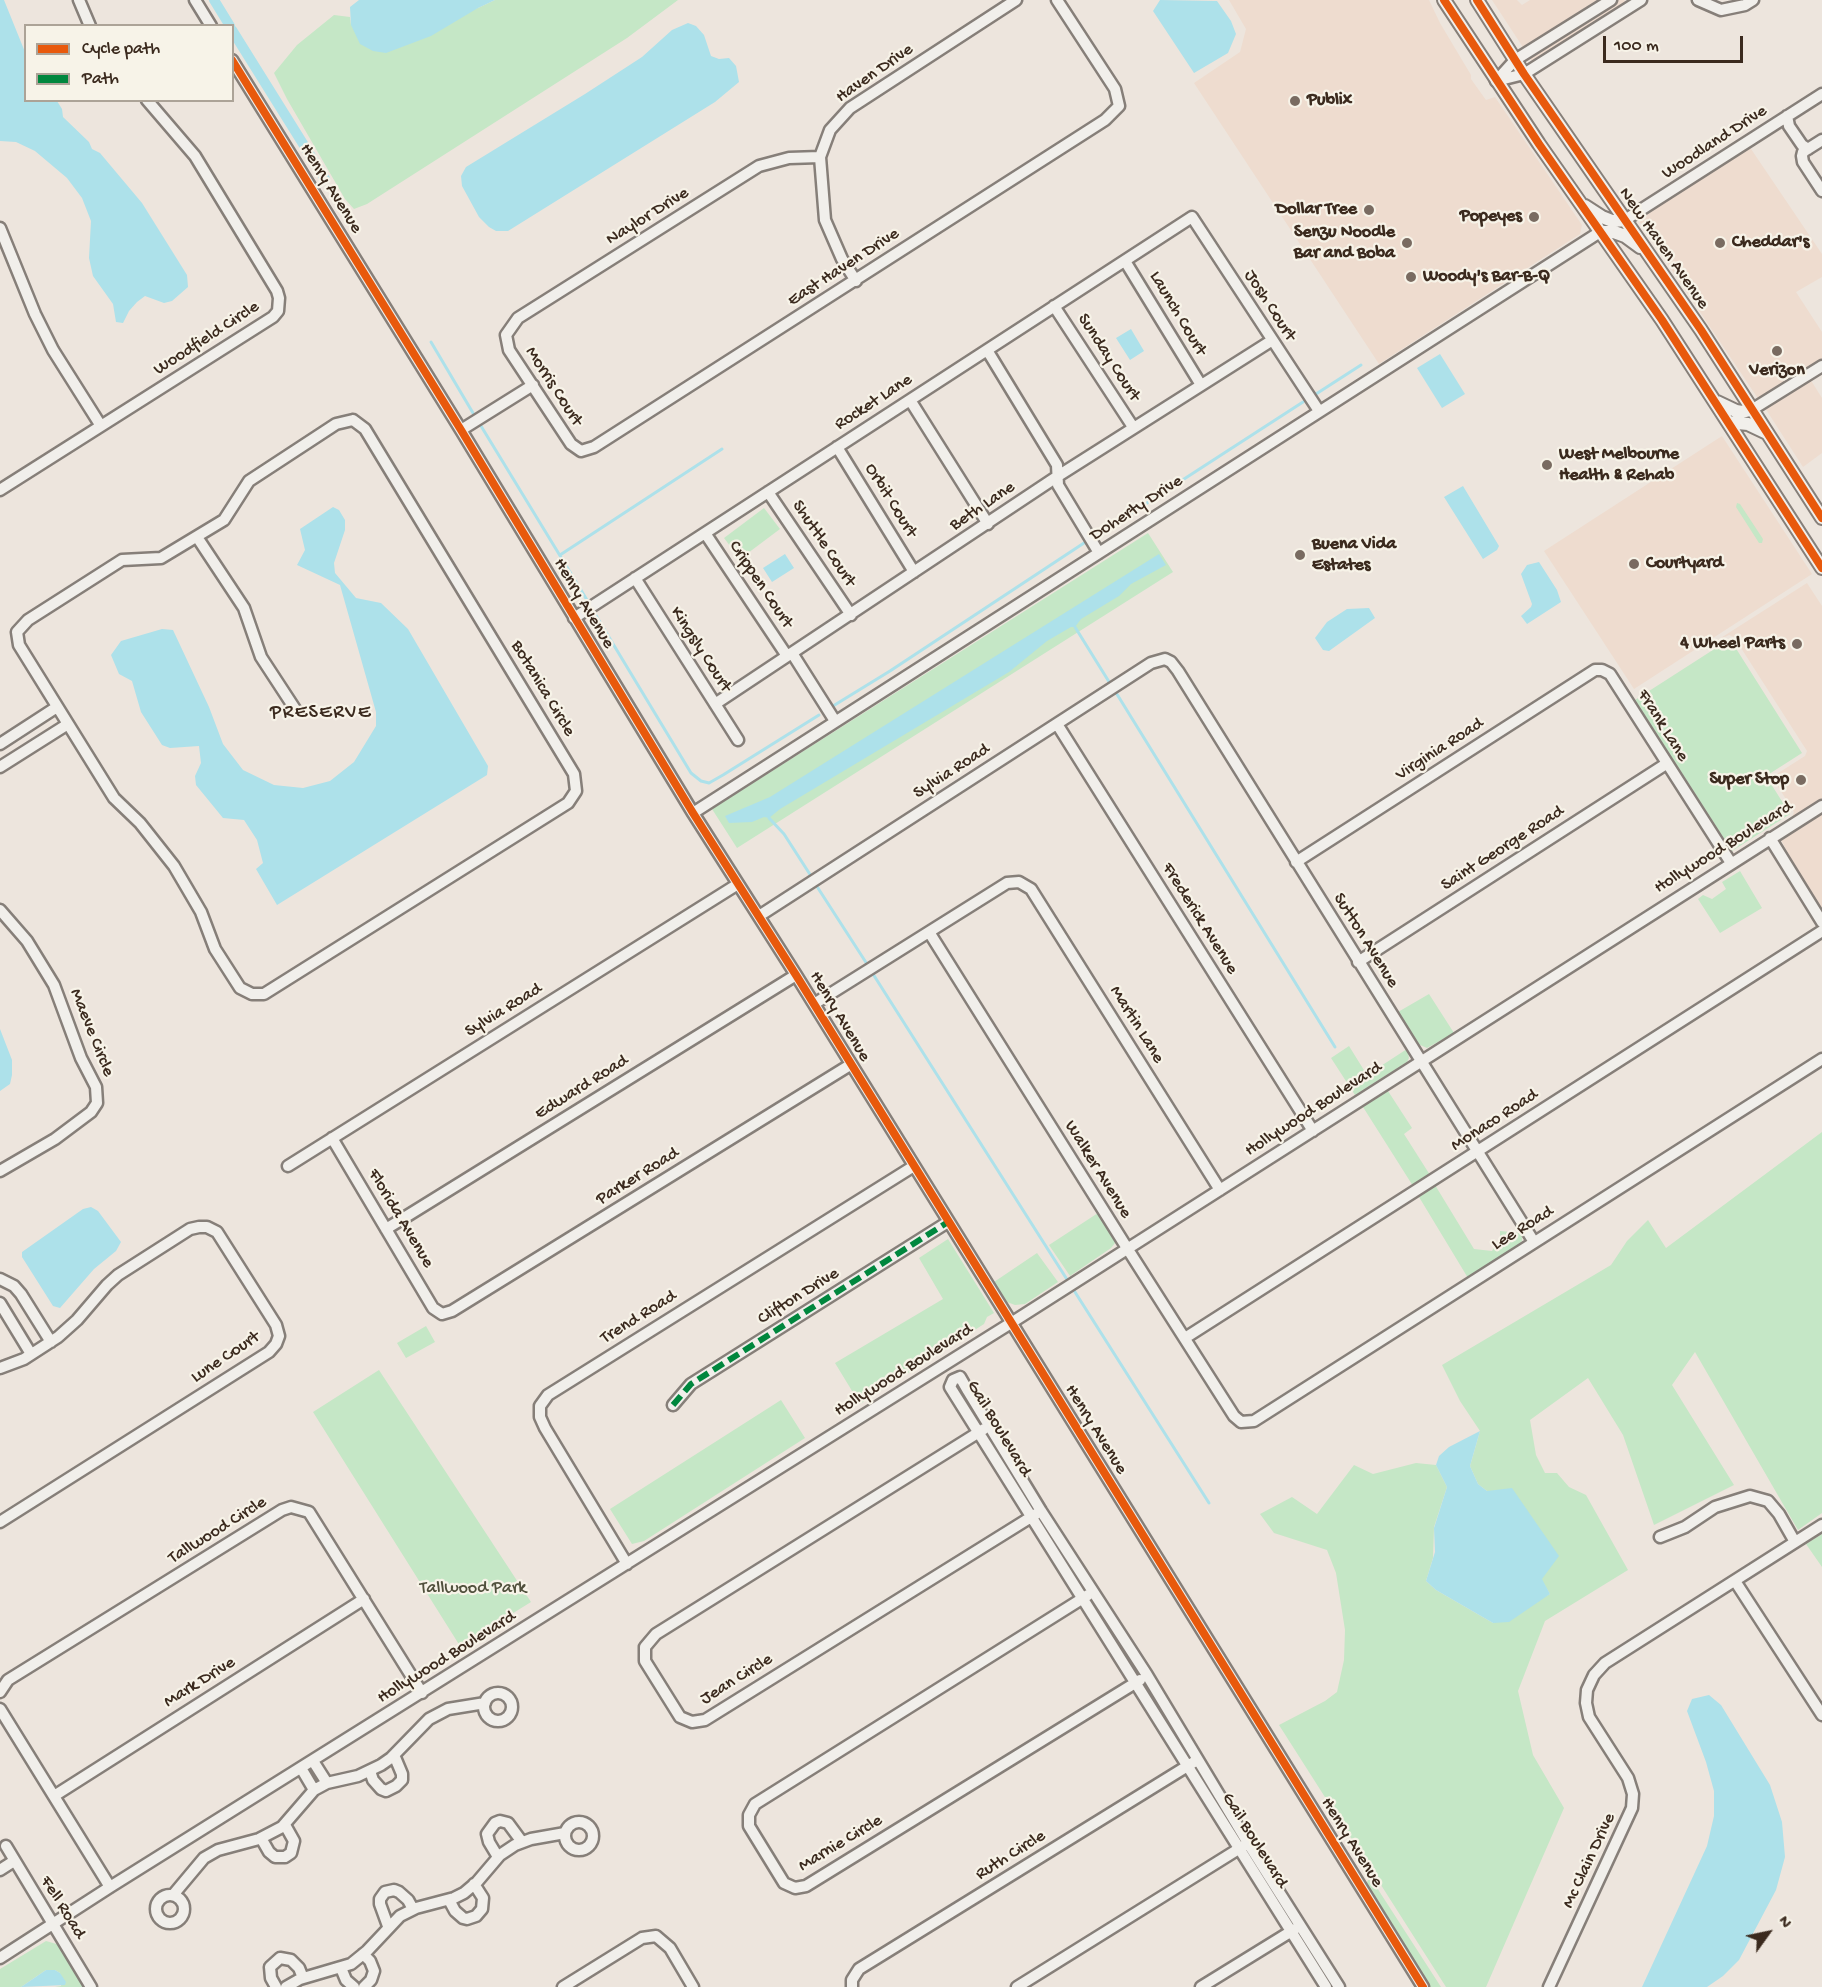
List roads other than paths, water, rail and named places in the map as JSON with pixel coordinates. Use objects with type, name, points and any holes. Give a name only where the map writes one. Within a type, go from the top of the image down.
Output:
[{"type":"main road","points":[[1444,0],[1496,81],[1662,320],[1822,567]]},
{"type":"main road","name":"New Haven Avenue","points":[[1476,0],[1753,409],[1822,518]]},
{"type":"main road","points":[[1579,202],[1612,221],[1625,220]]},
{"type":"main road","points":[[1600,232],[1614,232],[1625,236],[1650,256]]},
{"type":"main road","points":[[1714,399],[1736,411],[1753,409]]},
{"type":"main road","points":[[1728,422],[1748,424],[1768,434]]},
{"type":"street","points":[[79,0],[89,24]]},
{"type":"street","points":[[195,0],[210,24]]},
{"type":"street","name":"Haven Drive","points":[[856,281],[842,259],[825,220],[820,157],[830,130],[850,108],[1016,0]]},
{"type":"street","name":"East Haven Drive","points":[[581,451],[594,447],[1105,120],[1119,106],[1115,89],[1057,0]]},
{"type":"street","points":[[1496,81],[1515,60],[1611,0]]},
{"type":"street","points":[[1496,81],[1524,74],[1641,0]]},
{"type":"street","points":[[1698,0],[1721,10],[1745,5],[1753,0]]},
{"type":"street","name":"Henry Avenue","points":[[234,63],[461,430],[693,813],[796,975],[1423,1987]]},
{"type":"street","name":"Woodland Drive","points":[[1625,220],[1788,118],[1822,94]]},
{"type":"street","name":"Woodfield Circle","points":[[0,490],[273,317],[280,305],[277,291],[195,156],[149,102]]},
{"type":"street","points":[[1788,118],[1795,122],[1799,134],[1808,141],[1808,148]]},
{"type":"street","points":[[1822,140],[1803,152],[1803,162],[1822,191]]},
{"type":"street","name":"Naylor Drive","points":[[506,334],[518,318],[759,166],[789,158],[820,157]]},
{"type":"street","name":"Rocket Lane","points":[[574,618],[1192,217]]},
{"type":"street","name":"Josh Court","points":[[1192,217],[1319,411]]},
{"type":"street","points":[[0,228],[35,314],[53,350],[102,426]]},
{"type":"street","name":"Doherty Drive","points":[[693,813],[1600,232]]},
{"type":"street","name":"Launch Court","points":[[1125,261],[1201,385]]},
{"type":"street","name":"Sunday Court","points":[[1054,306],[1133,428]]},
{"type":"street","name":"Morris Court","points":[[506,334],[509,350],[532,386],[571,444],[581,451]]},
{"type":"street","name":"Beth Lane","points":[[715,704],[1058,476],[1272,341]]},
{"type":"street","points":[[987,350],[1058,465],[1058,485],[1099,553]]},
{"type":"street","points":[[1753,409],[1822,366]]},
{"type":"street","points":[[461,430],[532,386]]},
{"type":"street","points":[[910,400],[988,524]]},
{"type":"street","name":"Botanica Circle","points":[[353,420],[365,429],[574,774],[576,791],[568,803],[264,994],[252,994],[240,988],[215,949],[201,912],[174,866],[140,823],[114,798],[19,645],[17,632],[28,620],[122,560],[161,558],[197,537],[224,520],[249,481],[336,424],[353,420]]},
{"type":"street","name":"Orbit Court","points":[[837,447],[915,572]]},
{"type":"street","name":"Shuttle Court","points":[[768,492],[851,615]]},
{"type":"street","name":"Crippen Court","points":[[705,533],[835,721]]},
{"type":"street","points":[[197,537],[244,608],[261,657],[295,709]]},
{"type":"street","name":"Kingsly Court","points":[[634,578],[738,740]]},
{"type":"street","name":"Sylvia Road","points":[[759,916],[1151,663],[1165,659]]},
{"type":"street","name":"Sutton Avenue","points":[[1165,659],[1171,662],[1178,671],[1534,1242]]},
{"type":"street","name":"Virginia Road","points":[[1296,862],[1595,670],[1602,670]]},
{"type":"street","name":"Frank Lane","points":[[1602,670],[1610,674],[1731,863]]},
{"type":"street","points":[[0,744],[57,707]]},
{"type":"street","points":[[0,766],[68,724]]},
{"type":"street","name":"Frederick Avenue","points":[[1057,724],[1312,1131]]},
{"type":"street","points":[[25,728],[36,744]]},
{"type":"street","name":"Saint George Road","points":[[1358,962],[1666,764]]},
{"type":"street","name":"Hollywood Boulevard","points":[[0,1958],[1011,1323],[1822,806]]},
{"type":"street","points":[[1770,838],[1822,922]]},
{"type":"street","name":"Martin Lane","points":[[929,932],[1007,883],[1019,882],[1031,889],[1220,1190]]},
{"type":"street","name":"Sylvia Road","points":[[288,1166],[738,884]]},
{"type":"street","name":"Maeve Circle","points":[[0,910],[27,941],[54,985],[81,1058],[96,1088],[97,1102],[91,1112],[54,1140],[0,1171]]},
{"type":"street","name":"Monaco Road","points":[[1185,1338],[1822,931]]},
{"type":"street","points":[[814,1004],[929,932]]},
{"type":"street","name":"Walker Avenue","points":[[929,932],[1127,1248],[1234,1416],[1241,1422]]},
{"type":"street","name":"Edward Road","points":[[386,1229],[796,975]]},
{"type":"street","name":"Lee Road","points":[[1241,1422],[1254,1421],[1822,1059]]},
{"type":"street","name":"Parker Road","points":[[442,1314],[453,1311],[850,1065]]},
{"type":"street","name":"Florida Avenue","points":[[332,1138],[433,1308],[442,1314]]},
{"type":"street","name":"Trend Road","points":[[627,1564],[545,1428],[540,1417],[540,1406],[548,1395],[914,1166]]},
{"type":"street","name":"Clifton Drive","points":[[673,1405],[691,1384],[948,1222]]},
{"type":"street","name":"Lune Court","points":[[0,1368],[32,1354],[51,1342],[77,1320],[106,1285],[118,1275],[190,1229],[199,1227],[207,1227],[217,1232],[276,1325],[279,1336],[269,1352],[0,1522]]},
{"type":"street","points":[[0,1279],[14,1286],[21,1294],[51,1342]]},
{"type":"street","points":[[0,1303],[32,1354]]},
{"type":"street","name":"Gail Boulevard","points":[[1193,1762],[1136,1682],[1084,1598],[1036,1514],[989,1426],[960,1377],[953,1380],[950,1387],[979,1432],[1036,1514],[1094,1592],[1147,1675],[1193,1762],[1295,1928],[1326,1987]]},
{"type":"street","name":"Jean Circle","points":[[989,1426],[656,1634],[645,1647],[645,1661],[680,1717],[692,1722],[705,1720],[1036,1514]]},
{"type":"street","points":[[1660,1537],[1685,1527],[1715,1507],[1750,1496],[1768,1501],[1779,1514],[1795,1542]]},
{"type":"street","name":"Tallwood Circle","points":[[0,1692],[8,1680],[282,1510],[291,1507],[309,1512],[422,1693]]},
{"type":"street","name":"Mc Clain Drive","points":[[1549,1987],[1632,1808],[1632,1794],[1628,1778],[1589,1718],[1586,1703],[1587,1690],[1594,1675],[1605,1663],[1822,1525]]},
{"type":"street","points":[[1736,1581],[1822,1714]]},
{"type":"street","name":"Marnie Circle","points":[[1094,1592],[755,1804],[749,1815],[749,1826],[784,1883],[795,1888],[806,1887],[1147,1675]]},
{"type":"street","name":"Mark Drive","points":[[54,1796],[364,1599]]},
{"type":"street","points":[[173,1895],[196,1866],[211,1854],[261,1838],[285,1825],[314,1790],[327,1783],[370,1771],[394,1755],[429,1719],[448,1709],[485,1703]]},
{"type":"street","points":[[0,1709],[110,1887]]},
{"type":"street","points":[[370,1771],[381,1789],[386,1791],[396,1786],[402,1780],[402,1774],[394,1755]]},
{"type":"street","points":[[313,1761],[327,1783]]},
{"type":"street","name":"Ruth Circle","points":[[852,1987],[852,1980],[859,1970],[1193,1762]]},
{"type":"street","points":[[301,1768],[314,1790]]},
{"type":"street","points":[[498,1857],[487,1834],[495,1823],[508,1822],[522,1842]]},
{"type":"street","points":[[261,1838],[269,1852],[275,1857],[285,1857],[291,1853],[294,1841],[285,1825]]},
{"type":"street","points":[[286,1987],[303,1978],[351,1964],[400,1916],[413,1909],[450,1900],[464,1893],[498,1857],[522,1842],[555,1833],[566,1833]]},
{"type":"street","name":"Fell Road","points":[[6,1846],[91,1987]]},
{"type":"street","points":[[1017,1987],[1244,1846]]},
{"type":"street","points":[[0,1870],[14,1861]]},
{"type":"street","points":[[450,1900],[455,1911],[463,1918],[476,1916],[484,1905],[483,1898],[474,1884]]},
{"type":"street","points":[[388,1926],[380,1904],[380,1899],[385,1892],[394,1890],[399,1892],[408,1900],[413,1909]]},
{"type":"street","points":[[1201,1987],[1295,1928]]},
{"type":"street","name":"Gail Boulevard","points":[[1295,1928],[1339,1987]]},
{"type":"street","points":[[563,1987],[642,1938],[656,1936],[670,1948],[693,1987]]},
{"type":"street","points":[[363,1954],[373,1966],[374,1971],[371,1980],[364,1987]]},
{"type":"street","points":[[276,1987],[271,1978],[270,1967],[280,1958],[291,1960],[299,1968],[303,1978]]},
{"type":"street","points":[[341,1968],[346,1980],[354,1987]]},
{"type":"water","points":[[0,0],[4,0],[24,50],[24,102],[58,102],[63,117],[89,142],[92,149],[100,153],[142,203],[187,275],[188,287],[172,301],[164,303],[145,296],[129,311],[123,323],[116,322],[113,304],[93,276],[89,258],[91,221],[82,198],[67,178],[35,151],[16,142],[0,141]]},
{"type":"water","points":[[359,0],[495,0],[431,36],[386,53],[373,51],[360,44],[351,25],[350,7]]},
{"type":"water","points":[[1160,0],[1217,1],[1231,21],[1236,34],[1228,53],[1194,73],[1153,11]]},
{"type":"water","points":[[688,23],[696,26],[704,35],[711,56],[719,59],[729,58],[736,66],[739,82],[715,102],[508,231],[496,231],[479,217],[462,186],[461,176],[466,167],[585,94],[642,57],[672,30]]},
{"type":"water","points":[[1131,329],[1144,351],[1130,360],[1116,338]]},
{"type":"water","points":[[1440,354],[1465,394],[1442,408],[1417,368]]},
{"type":"water","points":[[1463,486],[1499,546],[1497,550],[1483,559],[1444,497]]},
{"type":"water","points":[[333,507],[339,510],[345,520],[345,530],[334,563],[335,573],[356,598],[381,603],[408,629],[488,766],[487,775],[277,905],[256,869],[263,863],[257,840],[244,820],[223,818],[196,785],[195,776],[201,763],[199,746],[170,748],[162,745],[141,712],[132,681],[119,674],[111,655],[121,641],[162,629],[173,630],[209,707],[223,744],[243,770],[274,785],[303,788],[330,781],[354,762],[376,726],[376,712],[340,585],[297,565],[305,550],[300,529]]},
{"type":"water","points":[[785,554],[794,568],[772,582],[763,568]]},
{"type":"water","points":[[1159,554],[1166,565],[1131,584],[1119,596],[1081,619],[1075,627],[1047,641],[1009,672],[780,809],[769,818],[764,817],[752,822],[729,823],[725,816],[770,797]]},
{"type":"water","points":[[1539,562],[1557,590],[1561,602],[1527,624],[1521,616],[1532,604],[1521,574],[1527,565]]},
{"type":"water","points":[[1369,608],[1375,618],[1329,651],[1323,650],[1315,638],[1327,622],[1347,609]]},
{"type":"water","points":[[0,1029],[12,1060],[12,1075],[10,1084],[0,1091]]},
{"type":"water","points":[[91,1207],[98,1211],[121,1242],[116,1251],[94,1269],[60,1308],[53,1306],[22,1257],[22,1252],[83,1209]]},
{"type":"water","points":[[1480,1431],[1470,1466],[1478,1484],[1487,1491],[1512,1488],[1559,1556],[1542,1579],[1550,1594],[1509,1622],[1493,1623],[1436,1590],[1426,1581],[1435,1552],[1434,1528],[1447,1487],[1436,1465],[1439,1456],[1449,1447]]},
{"type":"water","points":[[1709,1695],[1721,1705],[1770,1785],[1782,1822],[1785,1857],[1776,1890],[1739,1960],[1723,1976],[1707,1987],[1642,1987],[1707,1846],[1714,1816],[1714,1791],[1687,1711],[1692,1699]]},
{"type":"water","points":[[46,1970],[55,1970],[60,1973],[66,1982],[65,1985],[21,1987]]},
{"type":"waterway","points":[[214,0],[229,24]]},
{"type":"waterway","points":[[234,33],[325,179]]},
{"type":"waterway","points":[[431,342],[473,413]]},
{"type":"waterway","points":[[1316,394],[1361,365]]},
{"type":"waterway","points":[[1096,536],[1303,402]]},
{"type":"waterway","points":[[481,426],[587,600]]},
{"type":"waterway","points":[[560,555],[722,449]]},
{"type":"waterway","points":[[833,706],[1087,541]]},
{"type":"waterway","points":[[595,614],[691,773],[701,781],[709,783],[819,715]]},
{"type":"waterway","points":[[1075,627],[1111,685]]},
{"type":"waterway","points":[[1115,691],[1335,1047]]},
{"type":"waterway","points":[[769,818],[784,834],[811,876]]},
{"type":"waterway","points":[[816,885],[867,964]]},
{"type":"waterway","points":[[873,974],[1209,1503]]},
{"type":"place","name":"Publix","points":[[1295,101]]},
{"type":"place","name":"Dollar Tree","points":[[1369,210]]},
{"type":"place","name":"Popeyes","points":[[1534,217]]},
{"type":"place","name":"Senzu Noodle Bar and Boba","points":[[1407,243]]},
{"type":"place","name":"Cheddar's","points":[[1720,243]]},
{"type":"place","name":"Woody's Bar-B-Q","points":[[1411,277]]},
{"type":"place","name":"Verizon","points":[[1777,351]]},
{"type":"place","name":"West Melbourne Health & Rehab","points":[[1547,465]]},
{"type":"place","name":"Buena Vida Estates","points":[[1300,555]]},
{"type":"place","name":"Courtyard","points":[[1634,564]]},
{"type":"place","name":"4 Wheel Parts","points":[[1797,644]]},
{"type":"place","name":"Super Stop","points":[[1801,780]]},
{"type":"district","name":"PRESERVE","points":[[321,714]]},
{"type":"park label","name":"Tallwood Park","points":[[473,1589]]}]
